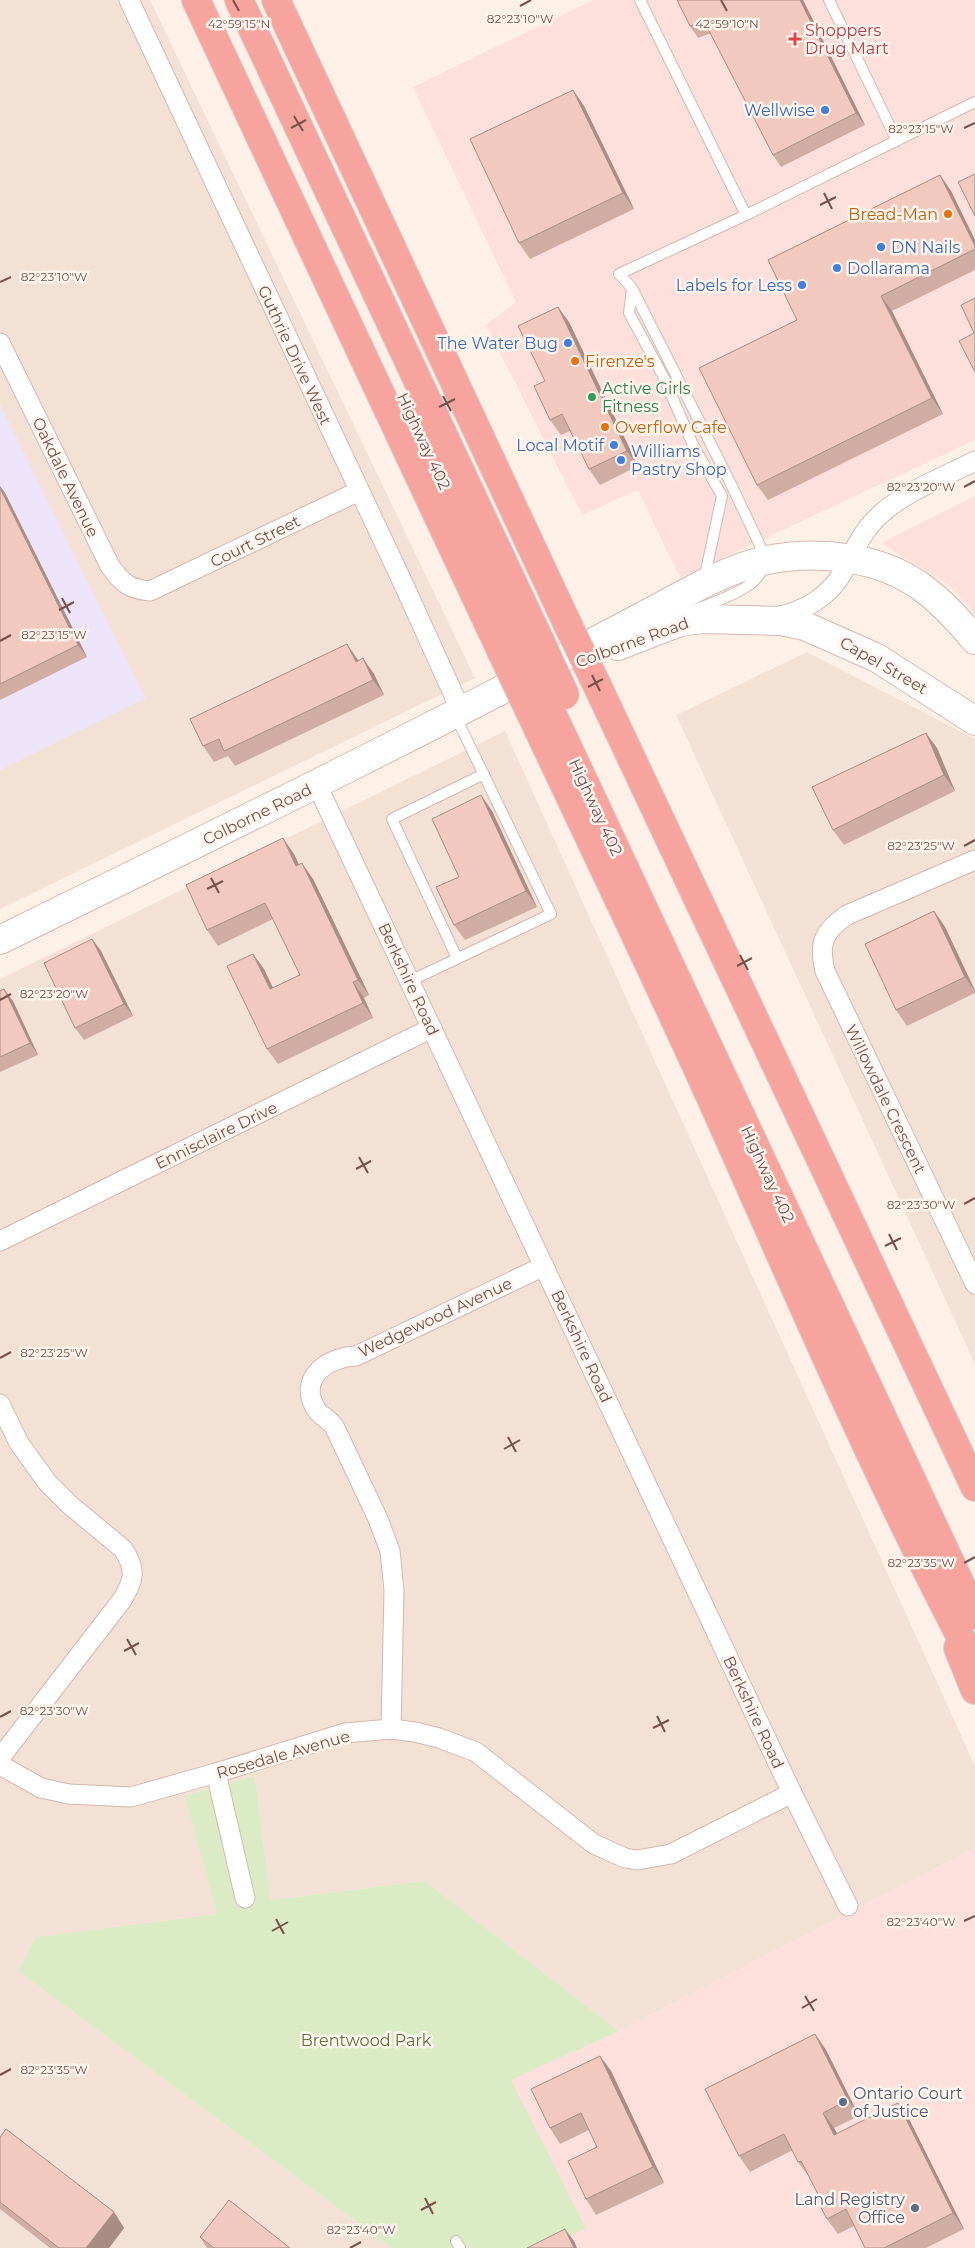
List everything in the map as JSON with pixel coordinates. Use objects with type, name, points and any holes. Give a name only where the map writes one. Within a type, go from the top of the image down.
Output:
[{"type":"highway","points":[[196,0],[522,649]]},
{"type":"highway","name":"Highway 402","points":[[217,0],[975,1615]]},
{"type":"highway","points":[[238,0],[522,649]]},
{"type":"highway","points":[[276,0],[568,625],[975,1487]]},
{"type":"highway","points":[[548,704],[975,1571]]},
{"type":"highway","points":[[548,704],[712,1102],[812,1327],[931,1582],[975,1690]]},
{"type":"highway","points":[[957,1448],[975,1481]]},
{"type":"highway","points":[[931,1582],[975,1664]]},
{"type":"street","name":"Guthrie Drive West","points":[[129,0],[359,491],[458,712]]},
{"type":"street","name":"Oakdale Avenue","points":[[0,343],[110,566],[121,582],[140,590],[150,591]]},
{"type":"street","name":"Colborne Road","points":[[513,685],[680,622],[703,618],[758,619],[790,614],[821,597],[838,580],[862,535],[871,523],[896,502],[975,461]]},
{"type":"street","name":"Court Street","points":[[150,591],[359,491]]},
{"type":"street","points":[[797,556],[827,552],[844,546],[869,520],[896,502]]},
{"type":"street","name":"Colborne Road","points":[[0,940],[316,785],[729,572],[765,560],[797,556],[849,559]]},
{"type":"street","points":[[849,559],[886,568],[923,588],[975,640]]},
{"type":"street","name":"Capel Street","points":[[758,619],[805,626],[852,645],[901,672],[975,721]]},
{"type":"street","name":"Berkshire Road","points":[[316,785],[792,1793],[848,1906]]},
{"type":"street","name":"Willowdale Crescent","points":[[975,860],[847,915],[831,926],[821,954],[824,971],[975,1284]]},
{"type":"street","name":"Ennisclaire Drive","points":[[0,1241],[432,1028]]},
{"type":"street","name":"Wedgewood Avenue","points":[[391,1729],[394,1590],[390,1551],[378,1519],[335,1428],[331,1421],[320,1414],[315,1407],[312,1390],[313,1380],[317,1373],[330,1361],[356,1356],[544,1266]]},
{"type":"street","points":[[0,1404],[29,1459],[58,1494],[123,1549],[130,1560],[133,1579],[129,1589],[111,1614],[0,1758]]},
{"type":"street","name":"Rosedale Avenue","points":[[0,1764],[41,1788],[69,1794],[131,1797],[216,1774],[344,1733],[391,1729],[415,1732],[439,1738],[476,1752],[594,1844],[625,1858],[637,1860],[671,1854],[792,1793]]},
{"type":"street","points":[[216,1774],[245,1898]]},
{"type":"lane","points":[[640,0],[746,215]]},
{"type":"lane","points":[[829,0],[897,141]]},
{"type":"lane","points":[[663,628],[693,610],[750,584],[763,571],[765,560],[729,480],[632,288],[619,274],[746,215],[975,102]]},
{"type":"lane","points":[[632,288],[629,313],[663,376],[693,445],[722,496],[703,584]]},
{"type":"lane","points":[[410,981],[551,914],[484,774],[458,712]]},
{"type":"lane","points":[[457,958],[392,819],[484,774]]},
{"type":"shaded area","points":[[0,0],[150,0],[475,678],[0,909]]},
{"type":"shaded area","points":[[593,0],[975,0],[975,440],[680,578],[638,490],[582,515],[486,325],[516,302],[413,87]]},
{"type":"shaded area","points":[[0,404],[146,698],[0,770]]},
{"type":"shaded area","points":[[975,496],[975,614],[948,584],[881,543]]},
{"type":"shaded area","points":[[807,652],[975,739],[975,1364],[676,715]]},
{"type":"shaded area","points":[[505,731],[975,1766],[975,1848],[619,2031],[425,1881],[271,1900],[255,1776],[186,1796],[217,1914],[36,1937],[18,1971],[392,2248],[0,2248],[0,979]]},
{"type":"shaded area","points":[[975,1848],[975,2248],[548,2248],[586,2228],[510,2080],[619,2031]]},
{"type":"green space","name":"Brentwood Park","points":[[255,1776],[271,1900],[425,1881],[619,2031],[511,2080],[586,2228],[548,2248],[392,2248],[18,1971],[36,1937],[217,1914],[185,1796]]},
{"type":"building","points":[[677,0],[800,0],[856,113],[773,155],[704,21],[690,26]]},
{"type":"building","points":[[573,90],[623,193],[519,243],[470,139]]},
{"type":"building","points":[[975,174],[975,216],[958,182]]},
{"type":"building","points":[[940,175],[975,249],[881,296],[932,398],[757,485],[699,368],[797,320],[768,260]]},
{"type":"building","points":[[975,298],[975,372],[959,341],[974,333],[961,305]]},
{"type":"building","points":[[558,307],[627,451],[589,469],[562,414],[550,420],[534,386],[545,381],[518,326]]},
{"type":"building","points":[[0,488],[78,645],[0,684]]},
{"type":"building","points":[[347,644],[356,662],[363,658],[373,680],[224,751],[219,739],[203,746],[190,719]]},
{"type":"building","points":[[926,733],[944,775],[833,830],[812,787]]},
{"type":"building","points":[[481,795],[526,891],[454,925],[436,887],[459,877],[432,819]]},
{"type":"building","points":[[283,838],[296,866],[302,863],[358,980],[353,982],[363,1003],[267,1049],[227,966],[253,954],[270,989],[300,975],[265,903],[207,930],[186,885]]},
{"type":"building","points":[[934,911],[965,977],[896,1010],[865,944]]},
{"type":"building","points":[[92,939],[124,1004],[75,1028],[44,963]]},
{"type":"building","points":[[4,989],[30,1043],[0,1057],[0,991]]},
{"type":"building","points":[[815,2034],[848,2100],[823,2113],[834,2135],[898,2103],[953,2213],[884,2248],[865,2248],[846,2209],[827,2219],[818,2202],[821,2200],[801,2161],[798,2162],[784,2134],[739,2156],[705,2089]]},
{"type":"building","points":[[600,2056],[653,2167],[586,2199],[568,2161],[597,2147],[581,2113],[550,2128],[531,2089]]},
{"type":"building","points":[[6,2129],[114,2212],[86,2248],[59,2248],[0,2202],[0,2137]]},
{"type":"building","points":[[229,2200],[290,2248],[214,2248],[200,2237]]},
{"type":"building","points":[[565,2229],[574,2248],[527,2248]]},
{"type":"place","name":"Shoppers Drug Mart","points":[[795,39]]},
{"type":"place","name":"Wellwise","points":[[825,110]]},
{"type":"place","name":"Bread-Man","points":[[948,214]]},
{"type":"place","name":"DN Nails","points":[[881,247]]},
{"type":"place","name":"Dollarama","points":[[837,268]]},
{"type":"place","name":"Labels for Less","points":[[802,285]]},
{"type":"place","name":"The Water Bug","points":[[568,343]]},
{"type":"place","name":"Firenze's","points":[[575,361]]},
{"type":"place","name":"Active Girls Fitness","points":[[592,397]]},
{"type":"place","name":"Overflow Cafe","points":[[605,427]]},
{"type":"place","name":"Local Motif","points":[[614,445]]},
{"type":"place","name":"Williams Pastry Shop","points":[[621,460]]},
{"type":"place","name":"Ontario Court of Justice","points":[[843,2102]]},
{"type":"place","name":"Land Registry Office","points":[[915,2208]]}]
